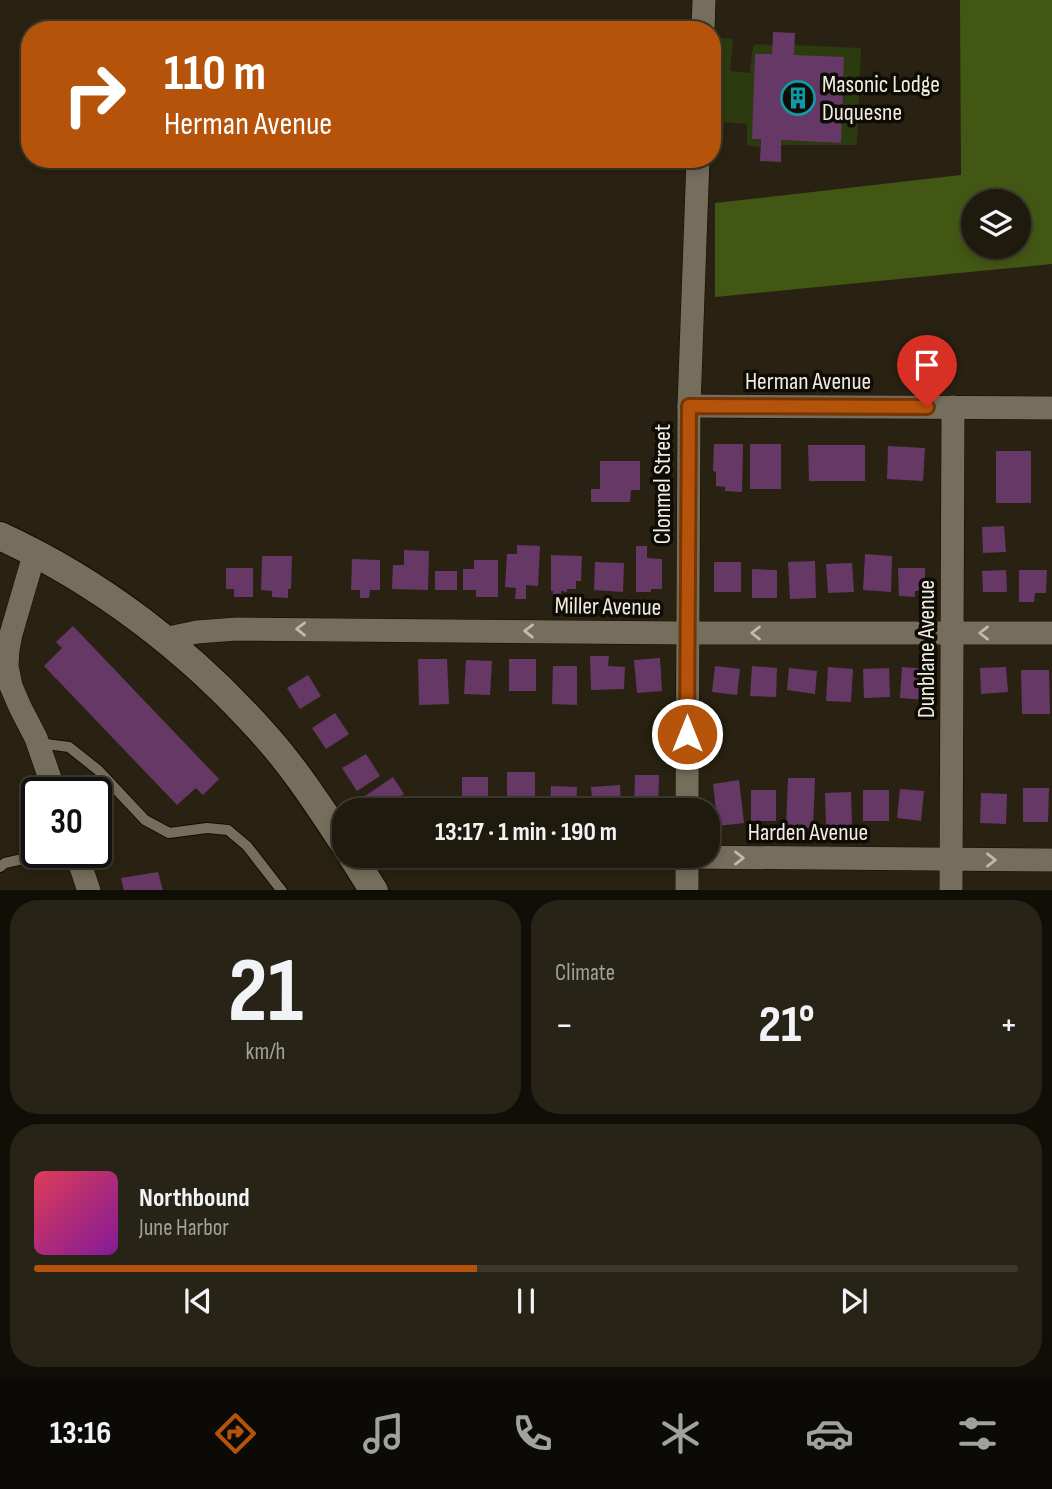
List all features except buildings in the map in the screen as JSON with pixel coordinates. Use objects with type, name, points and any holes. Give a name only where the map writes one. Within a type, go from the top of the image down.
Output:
[{"type":"street","points":[[703,21],[704,0]]},
{"type":"street","name":"Clonmel Street","points":[[687,798],[689,406],[698,168]]},
{"type":"street","name":"Herman Avenue","points":[[689,406],[1052,408]]},
{"type":"street","name":"Dunblane Avenue","points":[[951,890],[953,407]]},
{"type":"street","points":[[0,536],[35,552],[85,581],[201,670],[263,733],[315,799],[332,825]]},
{"type":"street","points":[[35,552],[8,650],[10,686],[7,692],[38,743],[50,777]]},
{"type":"street","name":"Miller Avenue","points":[[164,639],[197,632],[237,629],[1052,633]]},
{"type":"street","name":"Harden Avenue","points":[[720,856],[1052,860]]},
{"type":"street","points":[[81,868],[89,890]]},
{"type":"street","points":[[359,868],[373,890]]},
{"type":"street","points":[[687,868],[687,890]]},
{"type":"lane","points":[[38,743],[69,747],[98,770],[145,820],[169,833],[207,828],[228,830],[247,846],[281,890]]},
{"type":"lane","points":[[2,863],[21,859]]},
{"type":"green space","points":[[960,0],[1052,0],[1052,264],[715,297],[715,203],[961,175]]},
{"type":"green space","points":[[721,38],[733,39],[730,71],[750,73],[753,46],[773,45],[772,54],[755,54],[753,139],[761,139],[760,147],[747,145],[747,124],[724,122],[721,145]]},
{"type":"green space","points":[[794,45],[861,48],[857,145],[781,145],[781,140],[840,143],[794,55]]},
{"type":"place","name":"Masonic Lodge Duquesne","points":[[798,98]]},
{"type":"route","points":[[687,734],[689,406],[927,407]]}]
